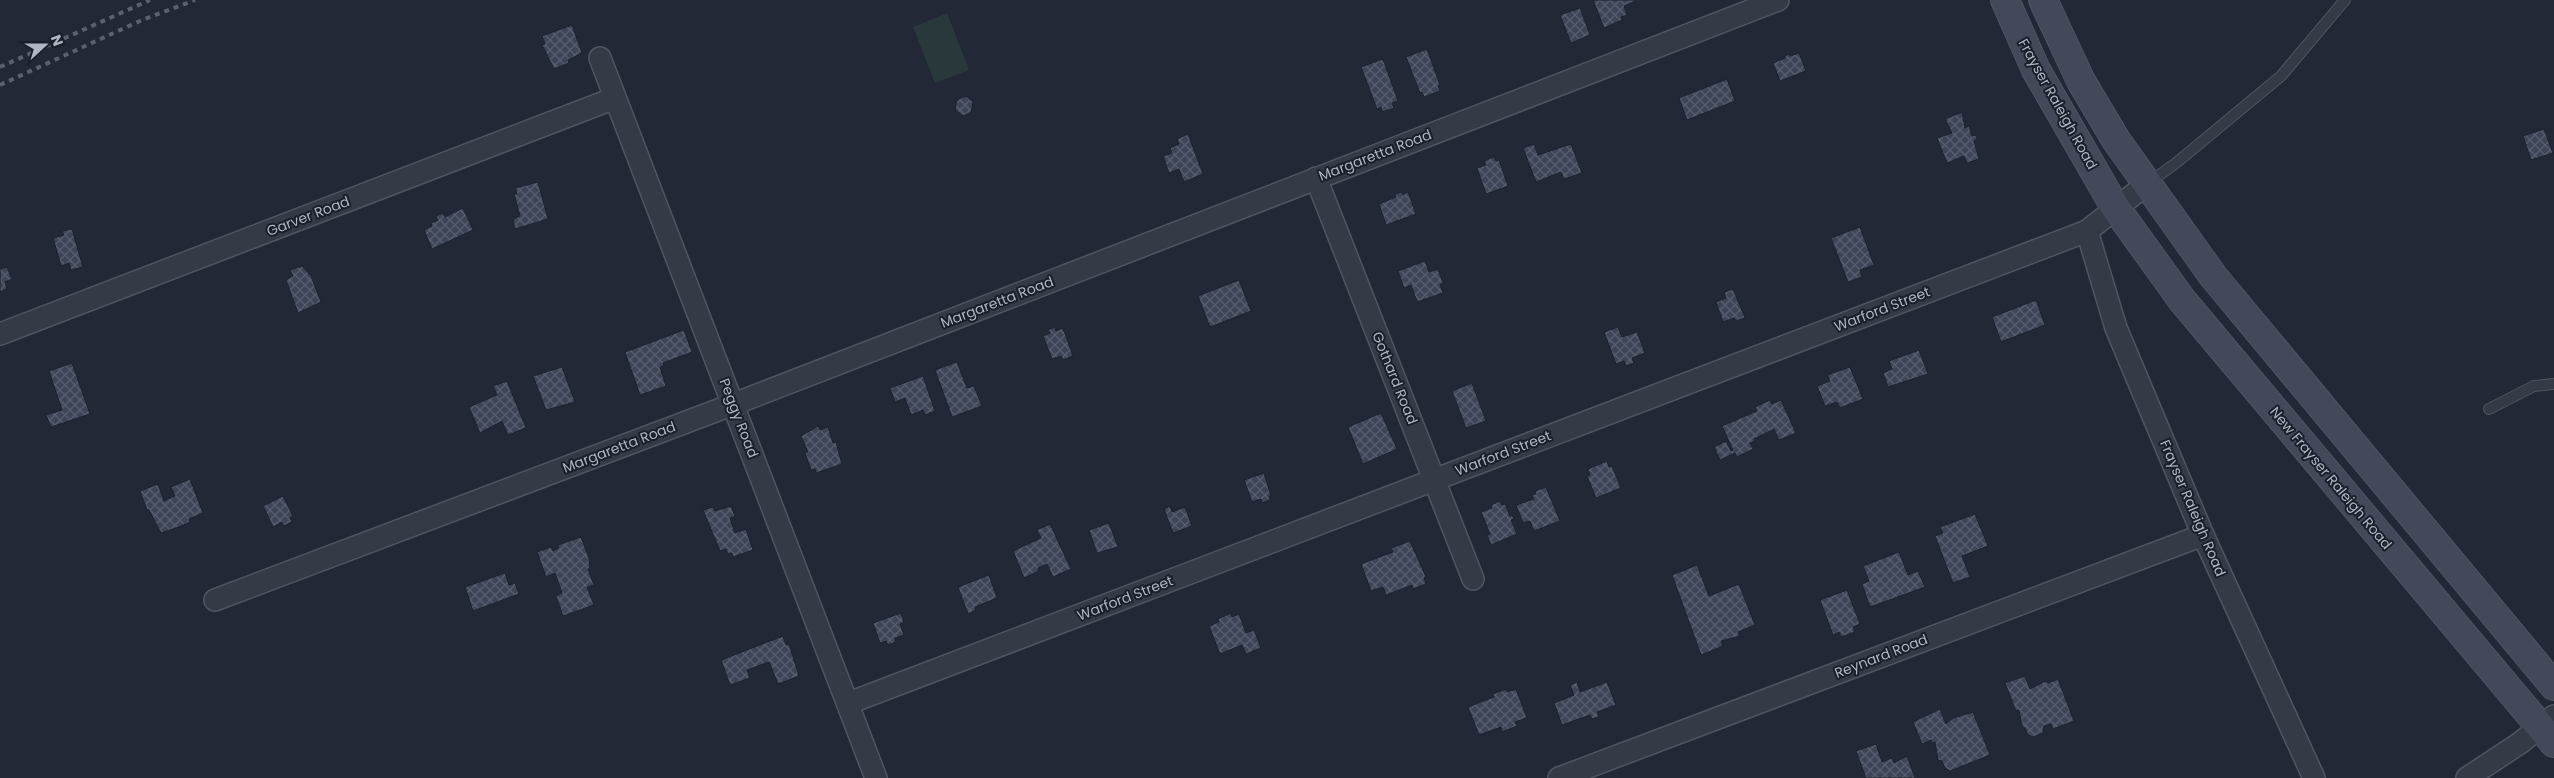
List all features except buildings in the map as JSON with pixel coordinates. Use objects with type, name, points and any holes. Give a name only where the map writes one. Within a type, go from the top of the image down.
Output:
[{"type":"main road","name":"Frayser Raleigh Road","points":[[2005,0],[2036,70],[2115,207]]},
{"type":"main road","points":[[2043,0],[2081,81],[2116,140],[2213,276],[2554,686]]},
{"type":"main road","name":"New Frayser Raleigh Road","points":[[2115,207],[2182,300],[2549,728]]},
{"type":"street","name":"Margaretta Road","points":[[215,600],[734,404],[1778,0]]},
{"type":"street","name":"Peggy Road","points":[[600,58],[849,703],[876,778]]},
{"type":"street","name":"Garver Road","points":[[0,334],[615,98]]},
{"type":"street","name":"Gothard Road","points":[[1316,178],[1473,579]]},
{"type":"street","name":"Warford Street","points":[[849,703],[2087,231],[2146,184]]},
{"type":"street","name":"Frayser Raleigh Road","points":[[2087,231],[2116,328],[2203,535],[2314,778]]},
{"type":"street","name":"Reynard Road","points":[[1559,778],[2203,535]]},
{"type":"street","points":[[2467,778],[2549,728]]},
{"type":"lane","points":[[2146,184],[2176,163],[2282,76],[2345,0]]},
{"type":"lane","points":[[2489,409],[2534,386],[2554,384]]},
{"type":"shaded area","points":[[947,13],[969,70],[935,83],[913,27]]},
{"type":"railway","points":[[0,67],[150,0]]},
{"type":"railway","points":[[0,85],[142,20],[195,0]]}]
